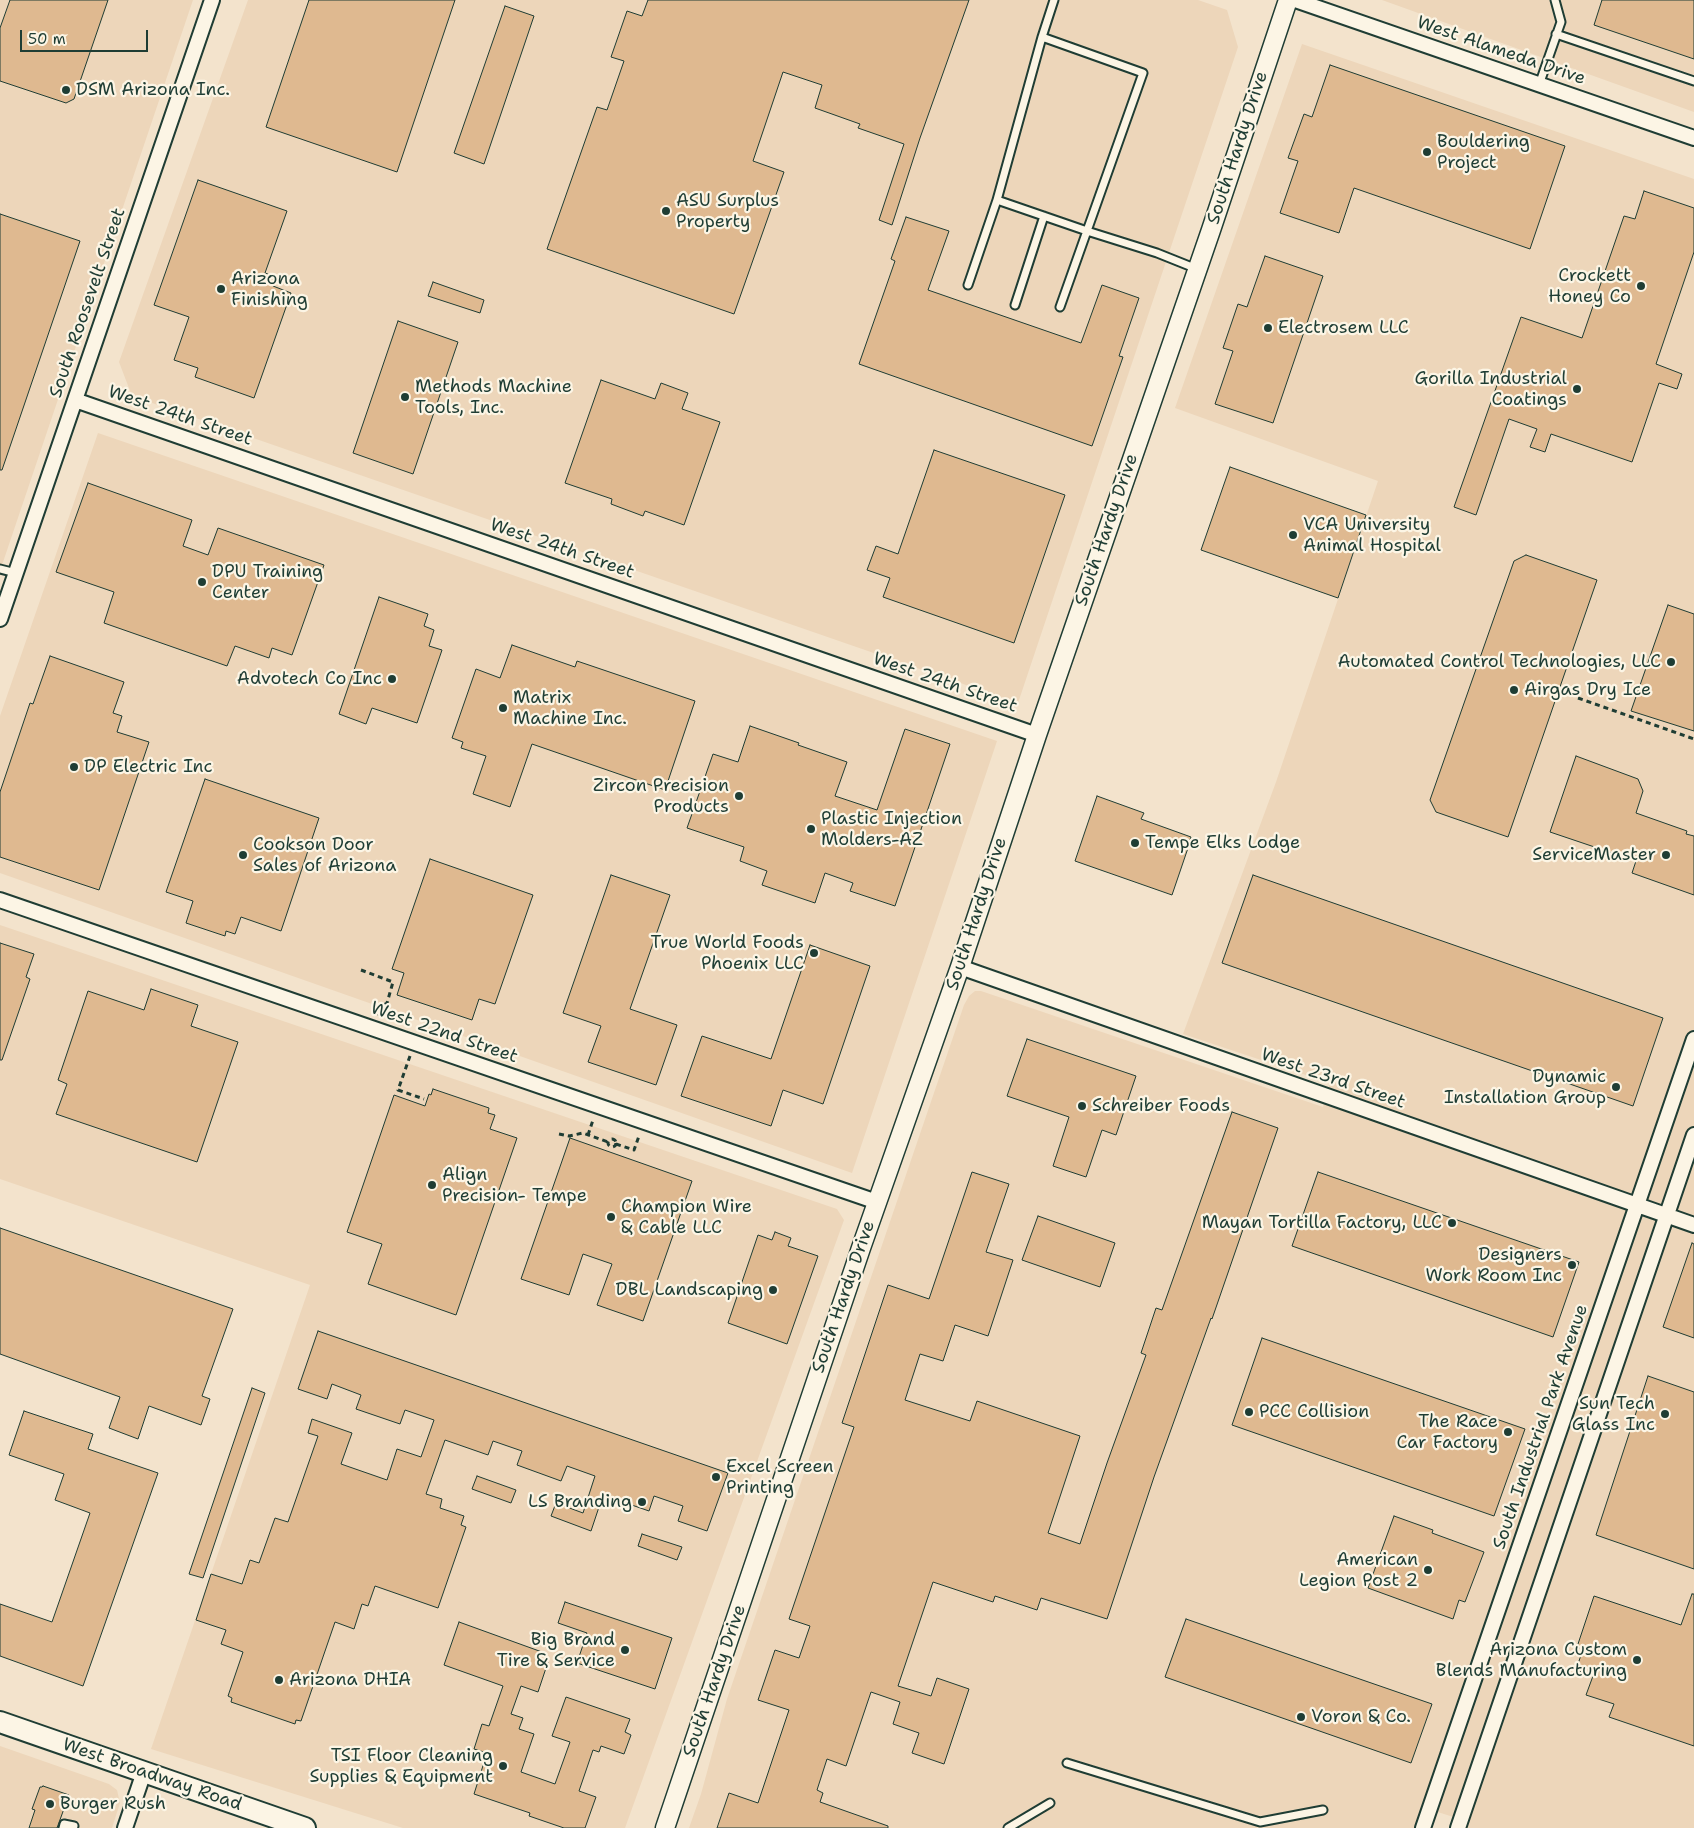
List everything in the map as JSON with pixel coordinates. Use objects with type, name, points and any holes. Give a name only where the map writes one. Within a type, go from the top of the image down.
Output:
[{"type":"main road","name":"West Broadway Road","points":[[0,1722],[304,1828]]},
{"type":"street","name":"South Roosevelt Street","points":[[0,619],[212,0]]},
{"type":"street","name":"South Hardy Drive","points":[[665,1828],[1288,0]]},
{"type":"street","name":"West Alameda Drive","points":[[1295,0],[1694,138]]},
{"type":"street","name":"West 24th Street","points":[[75,400],[1037,735]]},
{"type":"street","name":"West 22nd Street","points":[[0,900],[877,1202]]},
{"type":"street","name":"West 23rd Street","points":[[960,967],[1694,1225]]},
{"type":"street","name":"South Industrial Park Avenue","points":[[1423,1828],[1694,1039]]},
{"type":"street","points":[[1458,1828],[1694,1135]]},
{"type":"street","points":[[125,1828],[144,1772]]},
{"type":"lane","points":[[968,285],[996,200],[1054,0]]},
{"type":"lane","points":[[1539,85],[1561,22],[1555,0]]},
{"type":"lane","points":[[1556,34],[1694,81]]},
{"type":"lane","points":[[1042,38],[1143,73],[1060,307]]},
{"type":"lane","points":[[996,200],[1087,232],[1157,253],[1197,269]]},
{"type":"lane","points":[[1015,305],[1044,216]]},
{"type":"lane","points":[[0,569],[16,574]]},
{"type":"lane","points":[[1067,1764],[1259,1825],[1323,1810]]},
{"type":"lane","points":[[1008,1828],[1050,1803]]},
{"type":"lane","points":[[63,1828],[64,1824],[74,1826]]},
{"type":"path","points":[[1578,698],[1694,739]]},
{"type":"path","points":[[361,970],[393,982],[387,1003],[380,1007],[376,1016]]},
{"type":"path","points":[[410,1056],[398,1090],[424,1099]]},
{"type":"path","points":[[588,1135],[593,1120]]},
{"type":"path","points":[[559,1134],[569,1136],[583,1133],[608,1142],[613,1139],[616,1144],[634,1150],[639,1136]]},
{"type":"shaded area","points":[[0,0],[193,0],[0,571]]},
{"type":"shaded area","points":[[248,0],[1198,0],[1227,10],[1238,47],[1018,703],[132,396],[119,362]]},
{"type":"shaded area","points":[[1382,0],[1694,0],[1694,112]]},
{"type":"shaded area","points":[[1302,44],[1694,179],[1694,1828],[1464,1828],[1466,1821],[1422,1807],[1415,1828],[689,1828],[701,1794],[727,1699],[964,1005],[969,996],[975,991],[981,991],[1323,1107],[1330,1083],[1183,1034],[1276,782],[1378,481],[1175,408]]},
{"type":"shaded area","points":[[98,433],[997,741],[852,1173],[0,873],[0,716]]},
{"type":"shaded area","points":[[0,925],[837,1209],[844,1220],[625,1828],[403,1828],[151,1749],[310,1285],[0,1179]]},
{"type":"shaded area","points":[[0,1746],[109,1784],[117,1790],[120,1803],[112,1828],[0,1828]]},
{"type":"building","points":[[10,0],[108,0],[74,99],[66,103],[0,81],[0,28]]},
{"type":"building","points":[[309,0],[455,0],[397,172],[266,127]]},
{"type":"building","points":[[648,0],[969,0],[920,138],[892,225],[879,220],[904,144],[858,128],[860,124],[815,108],[822,85],[783,72],[753,161],[784,172],[734,314],[547,249],[597,107],[607,110],[624,61],[611,57],[627,11],[642,16]]},
{"type":"building","points":[[1602,0],[1694,0],[1694,59],[1594,25]]},
{"type":"building","points":[[505,6],[534,16],[484,164],[454,153]]},
{"type":"building","name":"Bouldering Project","points":[[1330,65],[1565,146],[1530,249],[1354,188],[1339,233],[1280,213],[1298,161],[1288,158],[1304,114],[1312,117]]},
{"type":"building","name":"Arizona Finishing","points":[[198,180],[287,211],[265,273],[276,277],[273,286],[291,293],[254,398],[195,377],[198,368],[174,360],[189,317],[154,305]]},
{"type":"building","points":[[1644,191],[1694,208],[1694,252],[1656,364],[1682,374],[1677,389],[1659,383],[1632,462],[1551,434],[1545,452],[1530,447],[1537,429],[1509,419],[1476,515],[1454,507],[1521,317],[1582,338],[1624,216],[1635,219]]},
{"type":"building","points":[[0,214],[80,241],[2,470],[0,470]]},
{"type":"building","points":[[906,217],[949,231],[928,290],[1081,343],[1102,285],[1139,298],[1119,356],[1123,357],[1092,446],[859,364],[895,261],[891,259]]},
{"type":"building","name":"Electrosem LLC","points":[[1265,256],[1323,276],[1273,423],[1215,404],[1233,351],[1223,348],[1238,304],[1247,307]]},
{"type":"building","points":[[433,282],[484,300],[480,313],[428,296]]},
{"type":"building","name":"Methods Machine Tools, Inc.","points":[[398,321],[458,342],[413,474],[353,453]]},
{"type":"building","points":[[601,380],[655,399],[661,383],[688,393],[682,409],[720,422],[684,525],[645,511],[643,516],[611,504],[612,499],[565,483]]},
{"type":"building","points":[[934,450],[1065,495],[1014,643],[883,597],[890,578],[867,570],[876,546],[898,554]]},
{"type":"building","name":"VCA University Animal Hospital","points":[[1230,467],[1366,515],[1338,598],[1201,550]]},
{"type":"building","name":"DPU Training Center","points":[[88,483],[192,520],[183,546],[208,555],[218,528],[324,565],[292,655],[272,648],[269,658],[235,646],[227,666],[104,623],[114,592],[56,572]]},
{"type":"building","name":"Airgas Dry Ice","points":[[1526,555],[1597,580],[1508,837],[1436,812],[1430,800],[1514,561]]},
{"type":"building","name":"Advotech Co Inc","points":[[379,597],[428,614],[424,626],[434,630],[429,646],[442,650],[417,723],[372,708],[366,724],[339,714]]},
{"type":"building","name":"Automated Control Technologies, LLC","points":[[1668,605],[1694,614],[1694,731],[1631,711]]},
{"type":"building","points":[[512,645],[575,667],[577,661],[695,701],[665,790],[532,744],[510,807],[473,794],[486,756],[461,748],[463,742],[452,738],[476,669],[500,678]]},
{"type":"building","name":"DP Electric Inc","points":[[50,656],[124,682],[113,713],[122,716],[117,732],[149,742],[99,890],[0,857],[0,792],[30,703],[33,704]]},
{"type":"building","points":[[750,726],[847,762],[835,796],[877,810],[905,729],[950,744],[895,906],[850,891],[853,883],[825,873],[815,903],[762,885],[767,871],[740,861],[744,847],[687,828],[713,754],[738,762]]},
{"type":"building","points":[[1576,756],[1638,779],[1643,791],[1636,813],[1687,831],[1686,834],[1694,836],[1694,895],[1632,873],[1636,861],[1550,832]]},
{"type":"building","name":"Cookson Door Sales of Arizona","points":[[205,779],[319,818],[281,931],[241,917],[235,934],[226,931],[225,936],[186,923],[193,901],[166,892]]},
{"type":"building","name":"Tempe Elks Lodge","points":[[1097,796],[1144,813],[1141,819],[1191,837],[1172,895],[1075,861]]},
{"type":"building","points":[[430,859],[533,895],[495,1004],[479,999],[472,1020],[397,995],[404,973],[392,969]]},
{"type":"building","points":[[611,875],[670,895],[630,1009],[677,1025],[656,1085],[588,1062],[601,1026],[563,1013]]},
{"type":"building","points":[[1253,875],[1663,1018],[1633,1106],[1222,963]]},
{"type":"building","points":[[0,943],[34,954],[26,977],[30,979],[2,1060],[0,1060]]},
{"type":"building","points":[[810,945],[870,966],[823,1104],[783,1090],[771,1126],[681,1096],[702,1036],[771,1059]]},
{"type":"building","points":[[151,989],[198,1005],[191,1026],[238,1042],[197,1162],[56,1114],[67,1084],[58,1080],[88,991],[144,1010]]},
{"type":"building","name":"Schreiber Foods","points":[[1027,1039],[1136,1076],[1116,1135],[1102,1130],[1086,1177],[1053,1166],[1069,1117],[1007,1096]]},
{"type":"building","name":"Align Precision- Tempe","points":[[433,1089],[489,1108],[488,1113],[495,1115],[490,1129],[517,1138],[456,1315],[368,1284],[382,1244],[347,1232],[394,1095],[425,1106]]},
{"type":"building","points":[[1232,1112],[1278,1128],[1212,1319],[1154,1477],[1107,1619],[1041,1598],[1037,1610],[995,1596],[993,1602],[933,1582],[898,1686],[931,1696],[937,1678],[969,1689],[944,1764],[912,1753],[919,1733],[893,1724],[900,1702],[871,1692],[846,1766],[827,1759],[817,1790],[823,1793],[820,1802],[888,1826],[888,1828],[717,1828],[729,1793],[758,1803],[789,1710],[758,1700],[775,1650],[799,1658],[810,1626],[789,1619],[854,1427],[842,1423],[888,1285],[929,1299],[972,1172],[1009,1184],[986,1252],[1013,1260],[988,1336],[955,1325],[943,1361],[920,1354],[905,1400],[970,1421],[977,1401],[1080,1436],[1048,1533],[1080,1544],[1146,1355],[1141,1353],[1156,1308],[1162,1310]]},
{"type":"building","name":"Champion Wire & Cable LLC","points":[[570,1138],[692,1181],[643,1321],[597,1305],[612,1264],[583,1254],[569,1295],[521,1279]]},
{"type":"building","points":[[1318,1172],[1579,1262],[1553,1337],[1292,1246]]},
{"type":"building","points":[[1038,1216],[1115,1243],[1100,1287],[1022,1260]]},
{"type":"building","points":[[0,1228],[233,1309],[202,1396],[210,1399],[201,1425],[149,1406],[138,1439],[109,1428],[120,1397],[0,1354]]},
{"type":"building","name":"DBL Landscaping","points":[[775,1232],[791,1238],[788,1246],[818,1256],[787,1344],[728,1323],[758,1235],[772,1240]]},
{"type":"building","points":[[1692,1243],[1694,1244],[1694,1338],[1663,1327]]},
{"type":"building","points":[[318,1331],[728,1473],[707,1531],[678,1521],[683,1506],[654,1496],[649,1511],[603,1495],[591,1531],[551,1516],[556,1503],[583,1513],[595,1476],[567,1466],[561,1481],[517,1465],[522,1451],[493,1441],[488,1455],[445,1440],[426,1494],[442,1499],[440,1508],[464,1516],[461,1525],[466,1527],[438,1608],[375,1586],[368,1606],[362,1604],[354,1629],[335,1622],[301,1721],[296,1720],[295,1724],[231,1702],[232,1698],[228,1696],[243,1652],[221,1644],[226,1630],[196,1620],[211,1574],[242,1584],[250,1560],[259,1563],[275,1518],[288,1522],[318,1436],[308,1433],[312,1419],[352,1433],[341,1464],[387,1480],[397,1449],[421,1457],[434,1420],[405,1410],[400,1424],[356,1409],[361,1395],[332,1384],[327,1399],[298,1389]]},
{"type":"building","points":[[1262,1338],[1525,1429],[1494,1516],[1232,1425]]},
{"type":"building","points":[[1648,1376],[1694,1392],[1694,1569],[1596,1535]]},
{"type":"building","points":[[252,1388],[265,1393],[203,1578],[189,1574]]},
{"type":"building","points":[[24,1411],[93,1434],[88,1449],[158,1473],[83,1686],[0,1656],[0,1604],[52,1622],[90,1513],[55,1500],[64,1474],[9,1455]]},
{"type":"building","points":[[477,1476],[516,1490],[511,1503],[472,1489]]},
{"type":"building","name":"American Legion Post 2","points":[[1394,1516],[1433,1530],[1432,1533],[1484,1552],[1465,1602],[1459,1600],[1453,1619],[1368,1588]]},
{"type":"building","points":[[642,1534],[682,1547],[677,1560],[638,1546]]},
{"type":"building","name":"Arizona Custom Blends Manufacturing","points":[[1692,1594],[1694,1594],[1694,1746],[1609,1717],[1614,1704],[1586,1695],[1593,1676],[1576,1670],[1583,1649],[1577,1647],[1594,1596],[1681,1625]]},
{"type":"building","name":"Big Brand Tire & Service","points":[[565,1602],[672,1638],[655,1689],[577,1663],[587,1633],[558,1623]]},
{"type":"building","points":[[1186,1619],[1432,1704],[1411,1763],[1165,1677]]},
{"type":"building","points":[[459,1622],[542,1652],[539,1659],[548,1662],[538,1692],[521,1686],[511,1714],[523,1718],[519,1729],[534,1734],[521,1772],[555,1784],[570,1742],[552,1736],[566,1697],[630,1719],[625,1732],[631,1735],[624,1754],[601,1746],[599,1752],[593,1750],[579,1791],[596,1797],[585,1828],[564,1828],[529,1816],[530,1813],[474,1794],[487,1753],[474,1749],[482,1724],[489,1726],[503,1686],[444,1665]]},
{"type":"building","name":"Burger Rush","points":[[43,1786],[69,1795],[57,1828],[29,1828],[35,1810],[32,1809],[40,1787]]},
{"type":"place","name":"DSM Arizona Inc.","points":[[66,90]]},
{"type":"place","name":"Bouldering Project","points":[[1427,152]]},
{"type":"place","name":"ASU Surplus Property","points":[[666,211]]},
{"type":"place","name":"Crockett Honey Co","points":[[1641,286]]},
{"type":"place","name":"Arizona Finishing","points":[[221,289]]},
{"type":"place","name":"Electrosem LLC","points":[[1268,328]]},
{"type":"place","name":"Gorilla Industrial Coatings","points":[[1577,389]]},
{"type":"place","name":"Methods Machine Tools, Inc.","points":[[405,397]]},
{"type":"place","name":"VCA University Animal Hospital","points":[[1293,535]]},
{"type":"place","name":"DPU Training Center","points":[[202,582]]},
{"type":"place","name":"Automated Control Technologies, LLC","points":[[1671,662]]},
{"type":"place","name":"Advotech Co Inc","points":[[392,679]]},
{"type":"place","name":"Airgas Dry Ice","points":[[1514,690]]},
{"type":"place","name":"Matrix Machine Inc.","points":[[503,708]]},
{"type":"place","name":"DP Electric Inc","points":[[74,767]]},
{"type":"place","name":"Zircon Precision Products","points":[[739,796]]},
{"type":"place","name":"Plastic Injection Molders-AZ","points":[[811,829]]},
{"type":"place","name":"Tempe Elks Lodge","points":[[1135,843]]},
{"type":"place","name":"Cookson Door Sales of Arizona","points":[[243,855]]},
{"type":"place","name":"ServiceMaster","points":[[1666,855]]},
{"type":"place","name":"True World Foods Phoenix LLC","points":[[814,953]]},
{"type":"place","name":"Dynamic Installation Group","points":[[1616,1087]]},
{"type":"place","name":"Schreiber Foods","points":[[1082,1106]]},
{"type":"place","name":"Align Precision- Tempe","points":[[432,1185]]},
{"type":"place","name":"Champion Wire & Cable LLC","points":[[611,1217]]},
{"type":"place","name":"Mayan Tortilla Factory, LLC","points":[[1452,1223]]},
{"type":"place","name":"Designers Work Room Inc","points":[[1572,1265]]},
{"type":"place","name":"DBL Landscaping","points":[[773,1290]]},
{"type":"place","name":"PCC Collision","points":[[1249,1412]]},
{"type":"place","name":"Sun Tech Glass Inc","points":[[1665,1414]]},
{"type":"place","name":"The Race Car Factory","points":[[1508,1432]]},
{"type":"place","name":"Excel Screen Printing","points":[[716,1477]]},
{"type":"place","name":"LS Branding","points":[[642,1502]]},
{"type":"place","name":"American Legion Post 2","points":[[1428,1570]]},
{"type":"place","name":"Big Brand Tire & Service","points":[[625,1650]]},
{"type":"place","name":"Arizona Custom Blends Manufacturing","points":[[1637,1660]]},
{"type":"place","name":"Arizona DHIA","points":[[279,1680]]},
{"type":"place","name":"Voron & Co.","points":[[1301,1717]]},
{"type":"place","name":"TSI Floor Cleaning Supplies & Equipment","points":[[503,1766]]},
{"type":"place","name":"Burger Rush","points":[[50,1804]]}]
